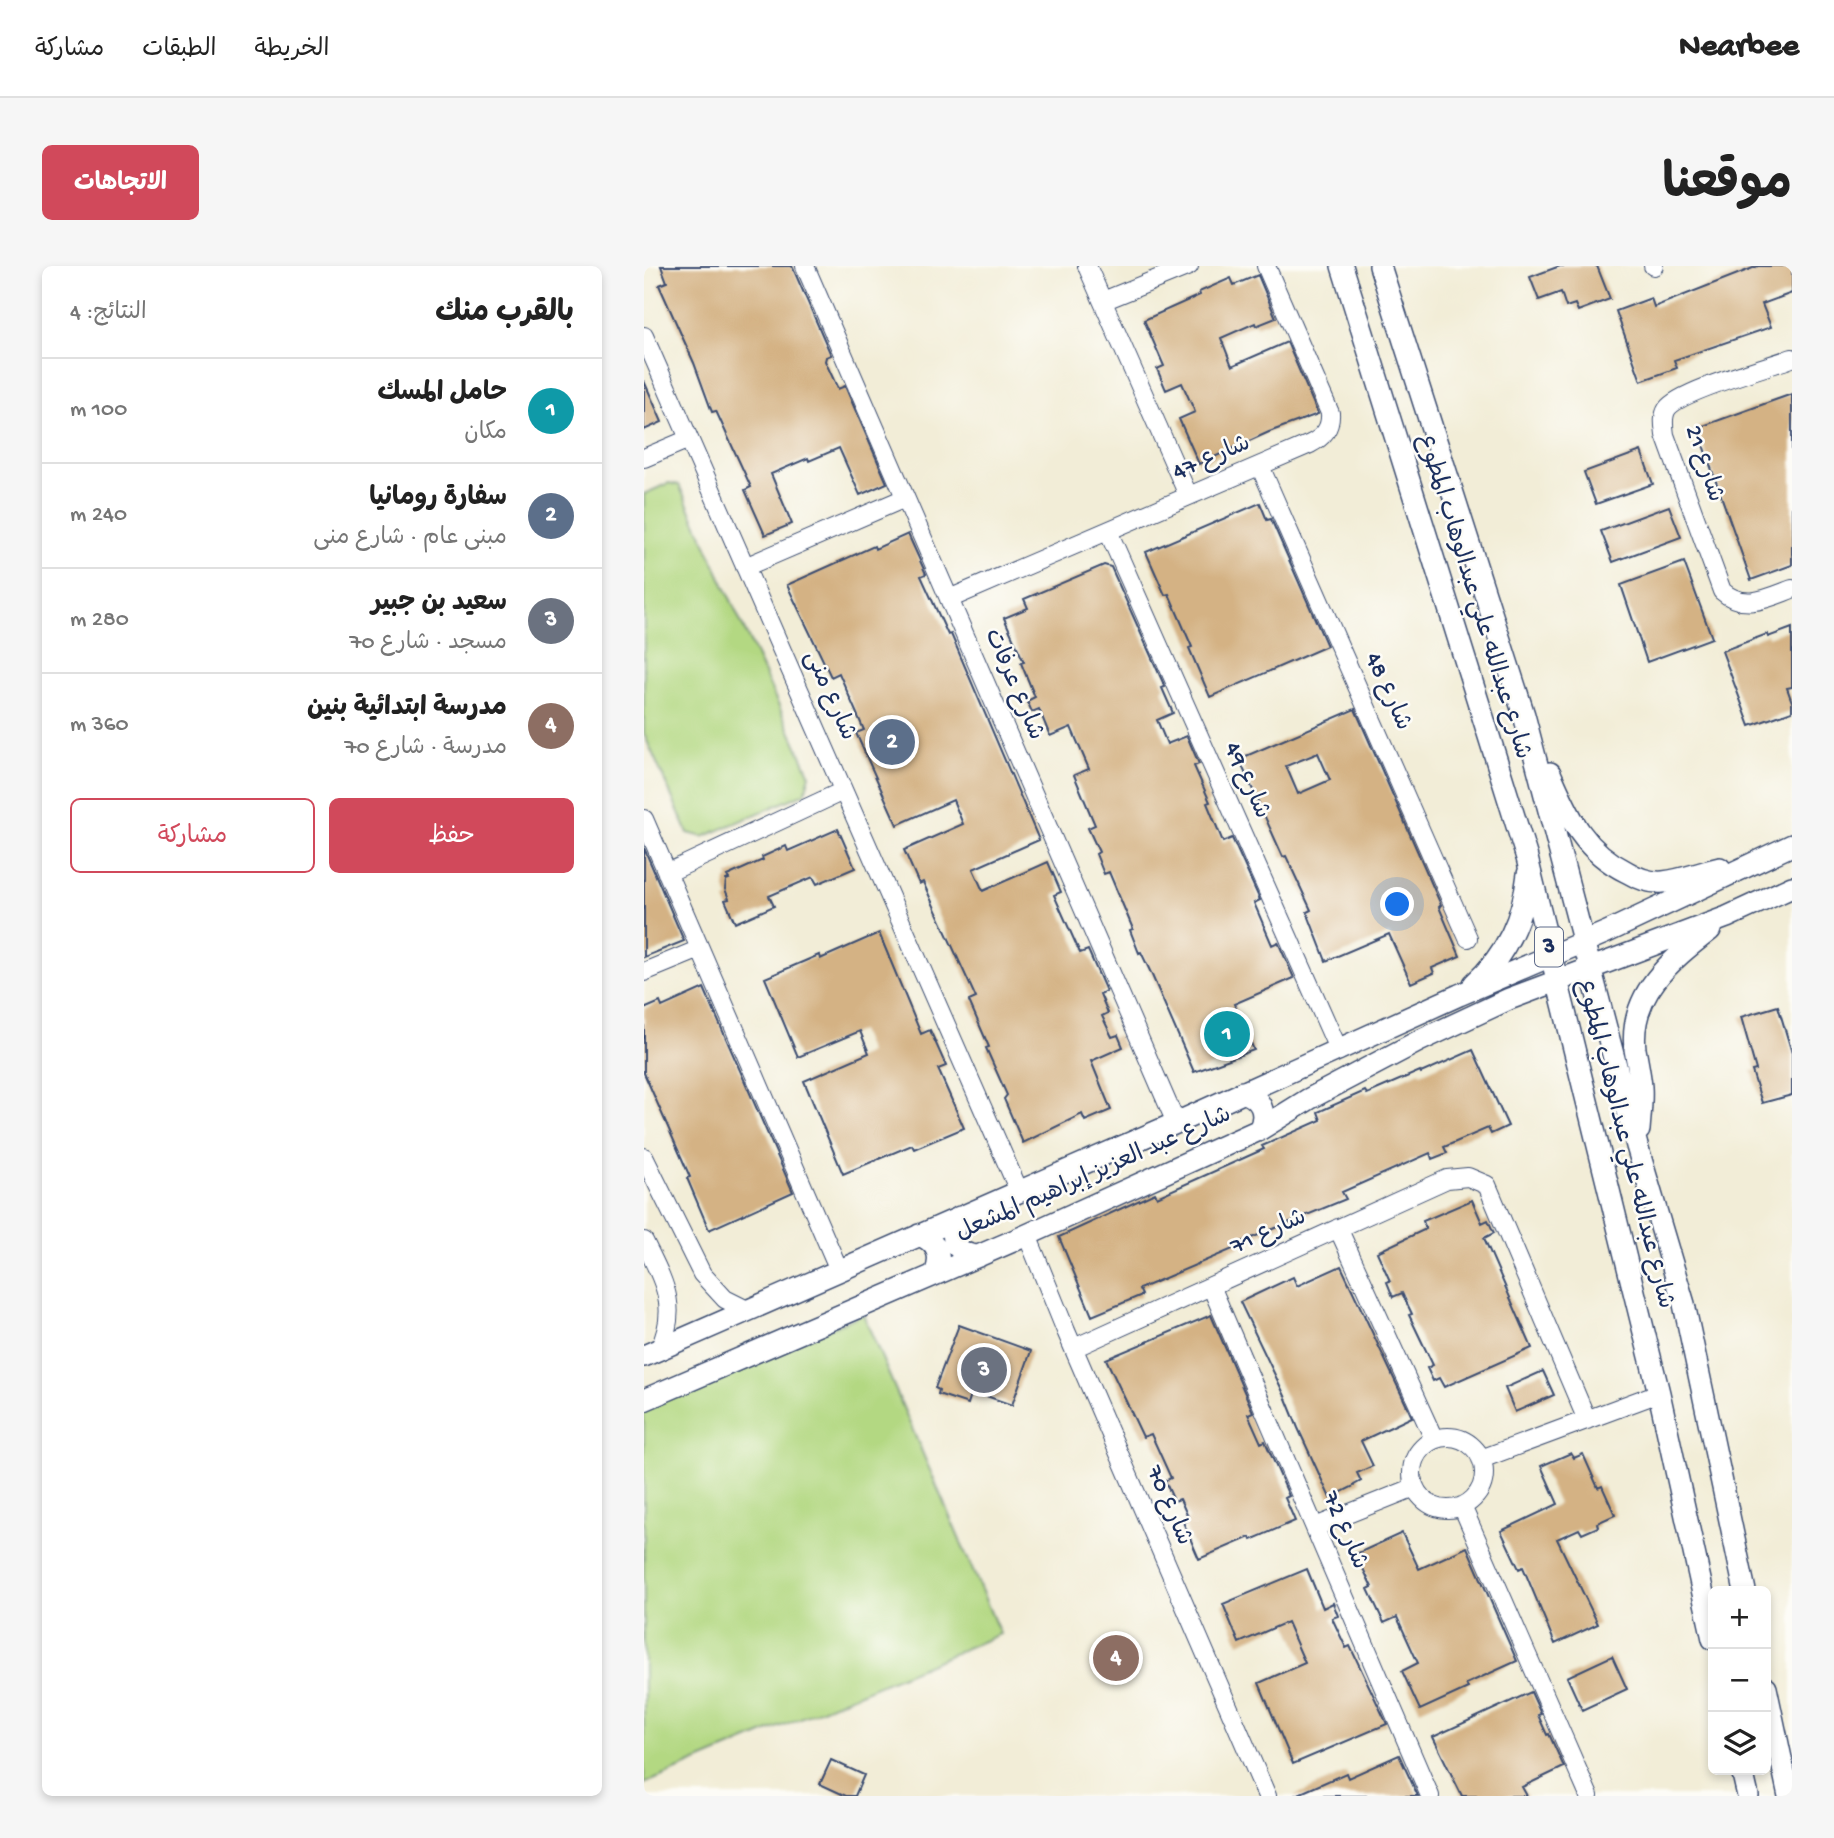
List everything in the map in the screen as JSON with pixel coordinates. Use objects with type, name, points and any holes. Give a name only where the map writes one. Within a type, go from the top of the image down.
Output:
[{"type":"main road","name":"شارع عبدالله علي عبدالوهاب المطوع","points":[[1342,266],[1527,858],[1659,1393],[1708,1616]]},
{"type":"main road","name":"شارع عبدالله علي عبدالوهاب المطوع","points":[[1380,266],[1524,715],[1637,1146],[1684,1304],[1744,1586]]},
{"type":"main road","points":[[1524,715],[1566,809],[1596,853],[1638,878],[1661,883],[1767,856],[1792,845]]},
{"type":"main road","name":"شارع عبد العزيز إبراهيم المشعل","points":[[651,1353],[1584,942],[1767,856]]},
{"type":"main road","points":[[1459,995],[1488,970],[1510,939],[1522,908],[1528,875],[1527,858]]},
{"type":"main road","points":[[1637,1146],[1641,1087],[1635,1030],[1651,984],[1671,961],[1727,917],[1792,887]]},
{"type":"main road","name":"شارع عبد العزيز إبراهيم المشعل","points":[[647,1398],[1027,1235],[1259,1130],[1309,1099],[1419,1041],[1509,999],[1727,917]]},
{"type":"main road","points":[[1242,1092],[1256,1098],[1262,1105],[1263,1122],[1259,1130]]},
{"type":"main road","points":[[960,1217],[954,1224],[954,1244],[969,1256],[979,1256]]},
{"type":"main road","points":[[919,1236],[933,1243],[937,1250],[940,1258],[935,1274]]},
{"type":"main road","points":[[1771,1711],[1789,1796]]},
{"type":"main road","points":[[1743,1775],[1748,1796]]},
{"type":"street","name":"شارع عرفات","points":[[805,266],[1176,1123]]},
{"type":"street","points":[[1087,266],[1188,495]]},
{"type":"street","points":[[1103,301],[1189,266]]},
{"type":"street","name":"شارع 47","points":[[949,599],[1317,440],[1331,424],[1330,413],[1266,266]]},
{"type":"street","name":"شارع منى","points":[[644,336],[1019,1191]]},
{"type":"street","name":"شارع 21","points":[[1792,358],[1682,397],[1665,411],[1663,421],[1665,435],[1722,592],[1730,598],[1746,603],[1792,589]]},
{"type":"street","points":[[644,458],[689,439]]},
{"type":"street","name":"شارع 48","points":[[1260,466],[1468,938]]},
{"type":"street","points":[[745,567],[905,498]]},
{"type":"street","name":"شارع 49","points":[[1108,531],[1339,1051]]},
{"type":"street","points":[[667,873],[844,791]]},
{"type":"street","points":[[644,820],[839,1270]]},
{"type":"street","points":[[644,972],[700,949]]},
{"type":"street","points":[[644,1157],[702,1274],[725,1299],[747,1310]]},
{"type":"street","name":"شارع 71","points":[[1073,1348],[1447,1179],[1468,1177],[1486,1185],[1587,1420]]},
{"type":"street","points":[[1338,1228],[1434,1439]]},
{"type":"street","name":"شارع 70","points":[[1027,1235],[1073,1348],[1267,1796]]},
{"type":"street","points":[[644,1241],[666,1286],[669,1303],[670,1320],[651,1353]]},
{"type":"street","name":"شارع 72","points":[[1211,1286],[1430,1796]]},
{"type":"street","points":[[1481,1459],[1659,1393]]},
{"type":"street","points":[[1434,1439],[1462,1439],[1474,1447],[1481,1459],[1484,1473],[1482,1486],[1474,1498],[1462,1506],[1449,1509],[1435,1506],[1423,1499],[1415,1487],[1412,1473],[1415,1459],[1422,1447],[1434,1439]]},
{"type":"street","points":[[1315,1527],[1415,1487]]},
{"type":"street","points":[[1462,1506],[1589,1796]]},
{"type":"green space","points":[[669,483],[679,485],[810,775],[805,793],[703,837],[688,833],[644,734],[644,494]]},
{"type":"green space","points":[[863,1314],[1000,1634],[644,1784],[644,1406]]},
{"type":"building","points":[[661,266],[792,266],[831,355],[826,357],[825,361],[838,389],[845,386],[887,483],[860,495],[839,448],[809,461],[808,458],[771,474],[792,524],[765,535],[745,490],[751,487],[716,411],[712,412],[694,363],[659,285],[667,282]]},
{"type":"building","points":[[1560,266],[1597,266],[1610,299],[1578,311],[1575,304],[1566,307],[1561,292],[1539,300],[1530,277]]},
{"type":"building","points":[[1758,266],[1792,266],[1792,293],[1762,304],[1771,327],[1674,360],[1677,368],[1641,381],[1616,311],[1651,298],[1654,307]]},
{"type":"building","points":[[1258,275],[1276,318],[1256,326],[1255,323],[1221,338],[1232,366],[1287,342],[1318,414],[1269,432],[1199,464],[1179,419],[1195,412],[1182,383],[1166,390],[1157,369],[1164,366],[1144,320],[1231,278],[1234,285]]},
{"type":"building","points":[[644,381],[662,422],[644,430]]},
{"type":"building","points":[[1792,394],[1792,565],[1751,580],[1697,428]]},
{"type":"building","points":[[1641,451],[1653,484],[1596,504],[1584,472]]},
{"type":"building","points":[[1260,503],[1267,520],[1271,519],[1327,646],[1210,697],[1169,594],[1165,595],[1146,552]]},
{"type":"building","points":[[1669,506],[1681,537],[1613,562],[1601,531]]},
{"type":"building","points":[[908,534],[926,574],[921,576],[948,635],[951,634],[1039,840],[973,869],[983,891],[1048,862],[1061,892],[1054,895],[1080,953],[1088,950],[1106,991],[1100,994],[1108,1013],[1102,1016],[1112,1037],[1118,1035],[1123,1047],[1091,1061],[1111,1110],[1085,1121],[1082,1114],[1023,1143],[1004,1099],[1007,1095],[986,1048],[989,1047],[969,1001],[976,998],[923,882],[919,884],[904,850],[963,824],[953,800],[897,825],[856,733],[864,730],[839,673],[831,677],[787,585],[874,546],[875,549]]},
{"type":"building","points":[[1684,562],[1712,638],[1647,662],[1621,585]]},
{"type":"building","points":[[1104,565],[1111,567],[1165,687],[1162,688],[1173,713],[1157,720],[1167,744],[1187,736],[1199,764],[1194,766],[1210,802],[1207,803],[1223,842],[1232,838],[1260,900],[1254,903],[1272,945],[1278,942],[1294,978],[1234,1004],[1254,1050],[1194,1072],[1151,973],[1141,952],[1139,953],[1130,930],[1133,929],[1109,872],[1104,874],[1096,854],[1099,852],[1088,828],[1095,825],[1074,775],[1089,769],[1071,727],[1050,736],[1039,709],[1032,712],[1027,701],[1035,697],[1021,663],[1024,662],[1004,618],[1028,608],[1024,599]]},
{"type":"building","points":[[1792,628],[1792,687],[1787,688],[1792,711],[1750,726],[1722,651],[1767,634],[1768,637]]},
{"type":"building","points":[[1355,709],[1441,905],[1439,907],[1460,956],[1432,968],[1434,973],[1411,983],[1389,934],[1326,961],[1307,912],[1311,910],[1286,856],[1283,857],[1239,759]],"holes":[[[1318,753],[1330,780],[1298,794],[1286,766]]]},
{"type":"building","points":[[838,829],[855,868],[817,884],[813,877],[769,896],[774,906],[735,923],[725,900],[729,899],[725,889],[726,880],[729,879],[727,876],[786,846],[788,851]]},
{"type":"building","points":[[644,848],[684,941],[644,957]]},
{"type":"building","points":[[879,933],[921,1034],[930,1030],[946,1066],[938,1069],[964,1128],[914,1149],[912,1145],[843,1174],[804,1081],[869,1053],[860,1031],[798,1057],[765,978],[819,955],[820,959]]},
{"type":"building","points":[[704,988],[793,1192],[709,1230],[687,1178],[690,1177],[644,1073],[644,1009],[660,1002],[662,1007]]},
{"type":"building","points":[[1778,1006],[1792,1053],[1792,1095],[1762,1103],[1752,1071],[1756,1070],[1741,1017]]},
{"type":"building","points":[[1473,1050],[1508,1126],[1491,1134],[1488,1128],[1444,1147],[1447,1153],[1432,1159],[1430,1153],[1342,1192],[1346,1199],[1239,1243],[1240,1246],[1139,1289],[1142,1295],[1092,1316],[1059,1237],[1155,1193],[1157,1197],[1264,1149],[1262,1146],[1321,1120],[1318,1112]]},
{"type":"building","points":[[1472,1200],[1482,1223],[1488,1220],[1494,1233],[1484,1238],[1532,1348],[1444,1387],[1439,1378],[1433,1381],[1427,1368],[1433,1365],[1409,1315],[1412,1314],[1402,1293],[1393,1297],[1387,1282],[1390,1281],[1377,1252],[1426,1229],[1423,1221]]},
{"type":"building","points":[[1341,1266],[1412,1417],[1361,1441],[1373,1466],[1357,1473],[1361,1481],[1330,1498],[1240,1302],[1293,1277],[1297,1286]]},
{"type":"building","points":[[1211,1315],[1253,1412],[1248,1414],[1261,1443],[1265,1441],[1289,1496],[1285,1498],[1295,1521],[1199,1559],[1183,1522],[1189,1519],[1180,1499],[1174,1501],[1165,1481],[1171,1478],[1151,1434],[1143,1437],[1106,1359]]},
{"type":"building","points":[[959,1325],[1031,1351],[1012,1405],[972,1391],[968,1404],[938,1394],[939,1390],[935,1388]]},
{"type":"building","points":[[1543,1371],[1554,1395],[1515,1412],[1505,1388]]},
{"type":"building","points":[[1571,1453],[1574,1458],[1583,1454],[1598,1488],[1602,1486],[1615,1515],[1582,1534],[1579,1529],[1557,1539],[1598,1624],[1555,1644],[1523,1567],[1519,1569],[1501,1531],[1558,1504],[1541,1466]]},
{"type":"building","points":[[1402,1533],[1419,1569],[1467,1547],[1517,1661],[1466,1684],[1468,1688],[1420,1710],[1402,1671],[1418,1663],[1397,1617],[1384,1623],[1368,1589],[1372,1587],[1356,1554]]},
{"type":"building","points":[[1307,1569],[1323,1608],[1333,1603],[1338,1616],[1332,1618],[1346,1648],[1350,1646],[1387,1724],[1293,1764],[1259,1683],[1305,1663],[1287,1622],[1239,1643],[1223,1604]]},
{"type":"building","points":[[1612,1656],[1627,1689],[1582,1710],[1567,1677]]},
{"type":"building","points":[[1531,1692],[1541,1714],[1538,1715],[1564,1767],[1522,1787],[1527,1796],[1462,1796],[1433,1737]]},
{"type":"building","points":[[1399,1755],[1418,1796],[1294,1796],[1346,1773],[1348,1778]]},
{"type":"building","points":[[831,1760],[864,1775],[855,1796],[846,1796],[820,1784]]},
{"type":"place","name":"سفارة رومانيا","points":[[892,742]]},
{"type":"place","name":"حامل المسك","points":[[1227,1034]]},
{"type":"place","name":"سعيد بن جبير","points":[[984,1370]]},
{"type":"place","name":"مدرسة ابتدائية بنين","points":[[1116,1658]]}]
